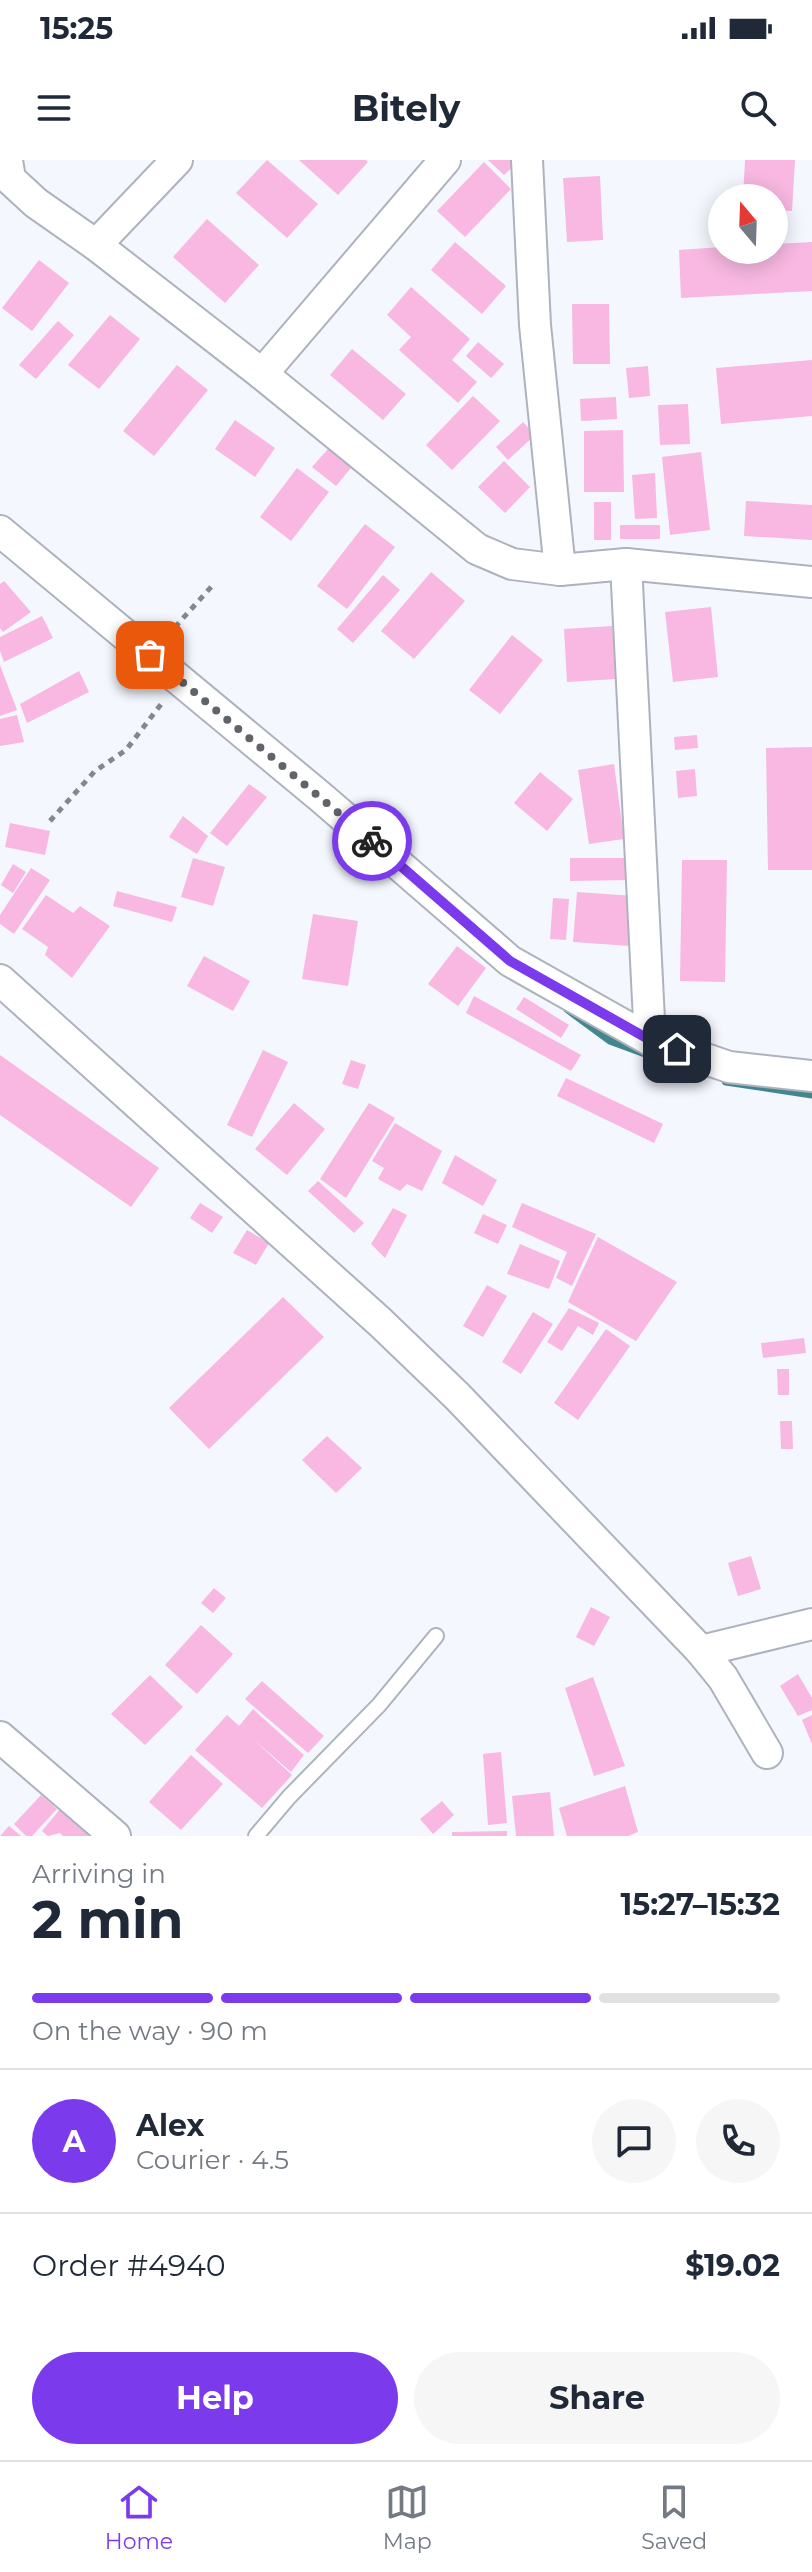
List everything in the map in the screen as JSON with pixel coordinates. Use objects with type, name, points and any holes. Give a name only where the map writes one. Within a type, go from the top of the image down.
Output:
[{"type":"street","points":[[7,160],[10,179],[36,203],[96,245],[262,374],[477,549],[512,564],[560,570],[626,564],[812,582]]},
{"type":"street","points":[[96,245],[177,160]]},
{"type":"street","points":[[262,374],[445,160]]},
{"type":"street","points":[[527,160],[535,325],[560,570]]},
{"type":"street","points":[[0,531],[323,799],[510,961],[650,1040],[729,1067],[812,1076]]},
{"type":"street","points":[[626,564],[650,1040]]},
{"type":"street","points":[[0,980],[380,1322],[457,1396],[701,1651],[723,1678],[767,1753]]},
{"type":"street","points":[[701,1651],[812,1624]]},
{"type":"street","points":[[0,1737],[115,1836]]},
{"type":"lane","points":[[256,1836],[289,1797],[379,1705],[436,1636]]},
{"type":"path","points":[[150,655],[212,586]]},
{"type":"path","points":[[50,821],[95,771],[126,750],[158,707]]},
{"type":"building","points":[[267,160],[318,204],[287,238],[236,193]]},
{"type":"building","points":[[299,160],[366,160],[368,162],[338,195]]},
{"type":"building","points":[[488,160],[510,160],[515,165],[504,175]]},
{"type":"building","points":[[745,160],[795,160],[792,211],[788,211],[788,184],[744,184]]},
{"type":"building","points":[[484,162],[511,189],[465,237],[437,211]]},
{"type":"building","points":[[600,176],[603,240],[567,242],[563,178]]},
{"type":"building","points":[[207,219],[259,265],[225,303],[173,257]]},
{"type":"building","points":[[455,242],[506,286],[482,314],[431,270]]},
{"type":"building","points":[[812,242],[812,291],[681,298],[679,250],[708,248],[708,264],[788,264],[788,243]]},
{"type":"building","points":[[39,260],[69,283],[32,331],[2,308]]},
{"type":"building","points":[[411,287],[470,339],[452,360],[477,382],[458,403],[399,350],[411,337],[387,315]]},
{"type":"building","points":[[572,304],[609,304],[610,364],[573,364]]},
{"type":"building","points":[[110,315],[140,339],[99,389],[68,365]]},
{"type":"building","points":[[58,321],[74,335],[36,379],[19,365]]},
{"type":"building","points":[[478,342],[504,364],[491,378],[466,356]]},
{"type":"building","points":[[352,349],[406,394],[383,420],[330,375]]},
{"type":"building","points":[[812,360],[812,416],[721,424],[716,368]]},
{"type":"building","points":[[177,365],[208,390],[154,456],[123,431]]},
{"type":"building","points":[[648,366],[650,396],[629,398],[626,368]]},
{"type":"building","points":[[473,396],[500,421],[452,470],[426,445]]},
{"type":"building","points":[[616,397],[617,419],[581,421],[580,399]]},
{"type":"building","points":[[688,404],[690,444],[660,445],[658,405]]},
{"type":"building","points":[[235,420],[275,448],[255,477],[215,449]]},
{"type":"building","points":[[523,422],[535,435],[508,460],[496,447]]},
{"type":"building","points":[[623,430],[624,492],[584,492],[584,431]]},
{"type":"building","points":[[328,449],[351,468],[336,486],[312,467]]},
{"type":"building","points":[[701,452],[710,530],[670,535],[662,457]]},
{"type":"building","points":[[504,461],[530,487],[505,513],[478,487]]},
{"type":"building","points":[[297,468],[329,492],[291,541],[260,517]]},
{"type":"building","points":[[655,473],[657,518],[635,519],[632,475]]},
{"type":"building","points":[[746,501],[812,505],[812,540],[744,536]]},
{"type":"building","points":[[594,502],[611,502],[611,540],[594,540]]},
{"type":"building","points":[[365,524],[395,547],[347,609],[317,586]]},
{"type":"building","points":[[620,525],[660,525],[660,539],[620,539]]},
{"type":"building","points":[[431,572],[465,601],[414,659],[381,631]]},
{"type":"building","points":[[383,575],[400,590],[353,643],[337,629]]},
{"type":"building","points":[[4,581],[31,612],[3,632],[0,628],[0,584]]},
{"type":"building","points":[[711,607],[718,677],[673,682],[665,612]]},
{"type":"building","points":[[42,616],[53,638],[4,662],[0,637]]},
{"type":"building","points":[[612,626],[616,679],[567,682],[564,629]]},
{"type":"building","points":[[512,635],[543,660],[500,714],[469,690]]},
{"type":"building","points":[[0,665],[17,710],[0,716]]},
{"type":"building","points":[[79,671],[89,692],[27,723],[20,704]]},
{"type":"building","points":[[17,715],[24,742],[0,746],[0,719]]},
{"type":"building","points":[[697,735],[698,748],[675,750],[674,737]]},
{"type":"building","points":[[812,747],[812,870],[768,870],[766,748]]},
{"type":"building","points":[[614,764],[624,839],[589,844],[578,770]]},
{"type":"building","points":[[695,769],[697,796],[678,798],[676,771]]},
{"type":"building","points":[[540,772],[573,799],[547,831],[514,803]]},
{"type":"building","points":[[249,784],[267,797],[227,846],[210,833]]},
{"type":"building","points":[[183,816],[208,836],[197,854],[169,837]]},
{"type":"building","points":[[10,823],[50,831],[45,855],[5,847]]},
{"type":"building","points":[[193,858],[225,867],[213,906],[181,897]]},
{"type":"building","points":[[570,858],[632,858],[632,880],[570,881]]},
{"type":"building","points":[[682,860],[727,860],[725,982],[680,981]]},
{"type":"building","points":[[13,864],[26,872],[13,893],[1,885]]},
{"type":"building","points":[[31,868],[50,880],[14,934],[0,924],[0,915]]},
{"type":"building","points":[[117,891],[177,907],[172,922],[113,906]]},
{"type":"building","points":[[577,892],[634,896],[630,946],[573,942]]},
{"type":"building","points":[[46,895],[73,913],[80,906],[110,926],[72,978],[45,955],[48,947],[22,929]]},
{"type":"building","points":[[553,898],[569,899],[566,940],[550,939]]},
{"type":"building","points":[[313,914],[358,921],[348,986],[302,979]]},
{"type":"building","points":[[457,946],[486,968],[458,1006],[428,984]]},
{"type":"building","points":[[204,956],[250,981],[233,1011],[187,986]]},
{"type":"building","points":[[474,996],[581,1055],[571,1071],[466,1013]]},
{"type":"building","points":[[524,997],[569,1025],[561,1038],[516,1009]]},
{"type":"building","points":[[263,1050],[288,1062],[252,1137],[227,1125]]},
{"type":"building","points":[[0,1055],[159,1168],[131,1207],[0,1115]]},
{"type":"building","points":[[351,1060],[366,1065],[358,1089],[342,1084]]},
{"type":"building","points":[[566,1078],[663,1124],[654,1143],[557,1096]]},
{"type":"building","points":[[294,1103],[325,1129],[287,1175],[255,1149]]},
{"type":"building","points":[[369,1103],[395,1118],[346,1198],[320,1179]]},
{"type":"building","points":[[395,1123],[442,1151],[422,1191],[407,1184],[400,1191],[378,1179],[384,1168],[372,1161]]},
{"type":"building","points":[[455,1155],[497,1180],[483,1206],[442,1183]]},
{"type":"building","points":[[318,1181],[364,1223],[354,1233],[308,1191]]},
{"type":"building","points":[[200,1203],[223,1217],[212,1233],[190,1218]]},
{"type":"building","points":[[522,1203],[596,1234],[572,1286],[556,1278],[567,1252],[512,1227]]},
{"type":"building","points":[[393,1208],[407,1215],[385,1258],[371,1244]]},
{"type":"building","points":[[483,1214],[507,1225],[498,1244],[474,1233]]},
{"type":"building","points":[[247,1230],[269,1243],[256,1265],[233,1253]]},
{"type":"building","points":[[598,1237],[677,1282],[636,1341],[568,1302]]},
{"type":"building","points":[[520,1244],[560,1261],[549,1289],[507,1274]]},
{"type":"building","points":[[487,1285],[507,1296],[483,1337],[463,1326]]},
{"type":"building","points":[[283,1297],[324,1337],[209,1449],[169,1408]]},
{"type":"building","points":[[569,1308],[599,1323],[593,1335],[578,1326],[562,1351],[547,1342]]},
{"type":"building","points":[[533,1312],[553,1324],[521,1374],[502,1362]]},
{"type":"building","points":[[606,1329],[630,1346],[578,1420],[554,1403]]},
{"type":"building","points":[[804,1338],[806,1353],[763,1358],[761,1343]]},
{"type":"building","points":[[777,1369],[789,1369],[789,1395],[778,1395]]},
{"type":"building","points":[[780,1421],[792,1421],[793,1449],[781,1449]]},
{"type":"building","points":[[327,1436],[362,1468],[336,1493],[302,1460]]},
{"type":"building","points":[[751,1556],[761,1589],[738,1596],[728,1563]]},
{"type":"building","points":[[214,1588],[226,1598],[213,1613],[201,1603]]},
{"type":"building","points":[[591,1607],[610,1617],[594,1646],[576,1637]]},
{"type":"building","points":[[201,1625],[233,1654],[197,1694],[165,1665]]},
{"type":"building","points":[[798,1674],[812,1698],[812,1710],[798,1716],[780,1686]]},
{"type":"building","points":[[150,1675],[183,1707],[145,1745],[111,1714]]},
{"type":"building","points":[[593,1677],[625,1766],[594,1776],[565,1688]]},
{"type":"building","points":[[262,1681],[324,1736],[308,1753],[245,1699]]},
{"type":"building","points":[[253,1709],[304,1755],[291,1772],[251,1737],[292,1775],[262,1808],[195,1750],[227,1715],[239,1726]]},
{"type":"building","points":[[812,1715],[812,1744],[802,1720]]},
{"type":"building","points":[[501,1752],[507,1823],[488,1825],[483,1754]]},
{"type":"building","points":[[191,1755],[223,1784],[181,1830],[149,1802]]},
{"type":"building","points":[[625,1786],[638,1832],[628,1836],[567,1836],[559,1808]]},
{"type":"building","points":[[550,1792],[554,1836],[516,1836],[512,1796]]},
{"type":"building","points":[[41,1795],[57,1809],[32,1836],[26,1836],[14,1824]]},
{"type":"building","points":[[442,1801],[454,1815],[433,1834],[420,1819]]},
{"type":"building","points":[[61,1808],[88,1836],[63,1836],[60,1833],[48,1836],[42,1831]]},
{"type":"building","points":[[9,1826],[21,1836],[0,1836]]},
{"type":"building","points":[[507,1831],[507,1836],[452,1836],[452,1832]]},
{"type":"waterway","points":[[568,1009],[610,1040],[648,1054]]},
{"type":"waterway","points":[[726,1081],[812,1094]]},
{"type":"way so far","points":[[150,655],[372,841]]},
{"type":"route","points":[[372,841],[510,961],[650,1040],[677,1049]]}]
